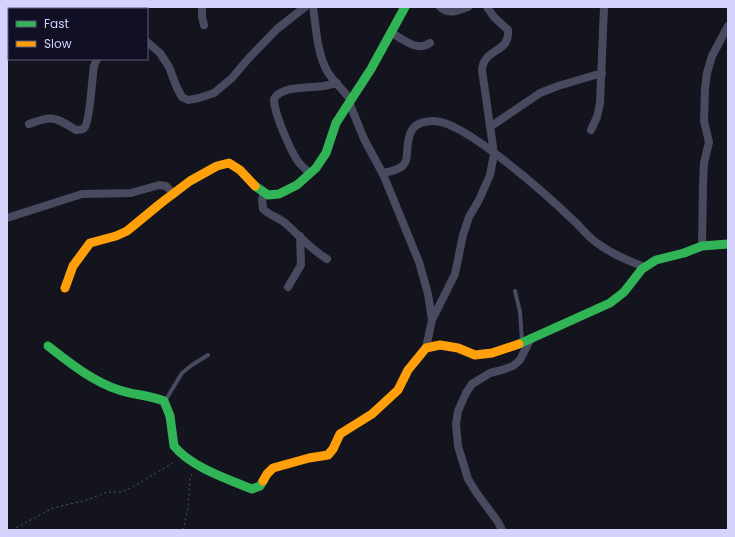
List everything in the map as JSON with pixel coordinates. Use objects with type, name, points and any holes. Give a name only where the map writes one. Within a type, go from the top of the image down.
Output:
[{"type":"street","points":[[202,7],[204,24]]},
{"type":"street","points":[[148,43],[160,52],[169,67],[176,88],[182,97],[188,100],[199,98],[214,93],[232,78],[248,59],[277,30],[305,7]]},
{"type":"street","points":[[313,7],[324,65],[350,101],[364,138],[382,173],[419,262],[428,294],[432,320]]},
{"type":"street","points":[[65,288],[73,266],[81,253],[90,243],[116,236],[127,231],[193,178],[218,166],[227,163],[232,165],[240,170],[264,194],[271,195],[280,193],[295,187],[310,174],[326,154],[332,130],[375,63],[405,7]]},
{"type":"street","points":[[440,7],[446,12],[451,12],[468,7]]},
{"type":"street","points":[[48,346],[94,380],[113,388],[146,395],[164,401],[170,416],[174,446],[180,453],[252,490],[260,486],[271,469],[310,458],[325,457],[330,453],[340,434],[372,414],[398,390],[408,370],[426,348],[432,320],[455,274],[462,235],[469,217],[479,200],[490,175],[494,154],[482,62],[505,44],[508,36],[508,30],[494,17],[488,7]]},
{"type":"street","points":[[590,130],[597,117],[600,103],[604,7]]},
{"type":"street","points":[[702,246],[704,163],[709,142],[704,121],[705,84],[712,56],[728,26]]},
{"type":"street","points":[[392,33],[417,47],[426,46],[430,43]]},
{"type":"street","points":[[29,124],[48,118],[54,118],[64,122],[76,130],[83,129],[86,126],[88,117],[94,66],[97,60]]},
{"type":"street","points":[[490,127],[540,93],[602,73]]},
{"type":"street","points":[[310,174],[297,161],[274,106],[274,98],[280,93],[291,89],[324,86],[337,83]]},
{"type":"street","points":[[382,173],[400,168],[407,160],[408,137],[410,130],[423,123],[434,121],[444,122],[470,136],[515,170],[545,195],[596,242],[628,261],[646,267]]},
{"type":"street","points":[[7,218],[82,194],[131,193],[159,185],[166,186],[174,194]]},
{"type":"street","points":[[264,194],[262,199],[263,209],[276,216],[314,250],[327,258]]},
{"type":"street","points":[[288,287],[301,265],[300,236]]},
{"type":"street","points":[[426,348],[440,345],[450,346],[475,356],[492,353],[522,342],[610,303],[624,292],[646,267],[656,260],[684,253],[702,246],[728,244]]},
{"type":"street","points":[[502,530],[468,479],[458,446],[456,424],[458,411],[472,384],[490,373],[513,366],[520,360],[531,338]]},
{"type":"lane","points":[[515,291],[520,312],[522,342]]},
{"type":"lane","points":[[164,401],[182,373],[208,355]]},
{"type":"path","points":[[12,530],[53,508],[87,500],[107,492],[122,492],[131,488],[165,466],[189,458]]},
{"type":"path","points":[[183,530],[188,508],[190,479],[197,463]]},
{"type":"traffic: fast","points":[[255,186],[268,195],[279,194],[297,185],[316,168],[326,153],[336,123],[371,69],[405,7]]},
{"type":"traffic: fast","points":[[519,344],[610,303],[624,292],[642,269],[656,260],[684,253],[702,246],[728,244]]},
{"type":"traffic: fast","points":[[48,346],[82,371],[100,382],[125,392],[153,397],[164,401],[170,416],[174,446],[190,460],[210,472],[252,489],[260,486],[263,481]]},
{"type":"traffic: slow","points":[[65,288],[73,266],[90,243],[116,236],[127,231],[190,181],[217,166],[229,163],[240,170],[255,186]]},
{"type":"traffic: slow","points":[[263,481],[273,468],[309,458],[328,455],[333,449],[340,434],[372,414],[398,390],[408,370],[426,348],[440,345],[458,348],[475,355],[492,353],[519,344]]}]
